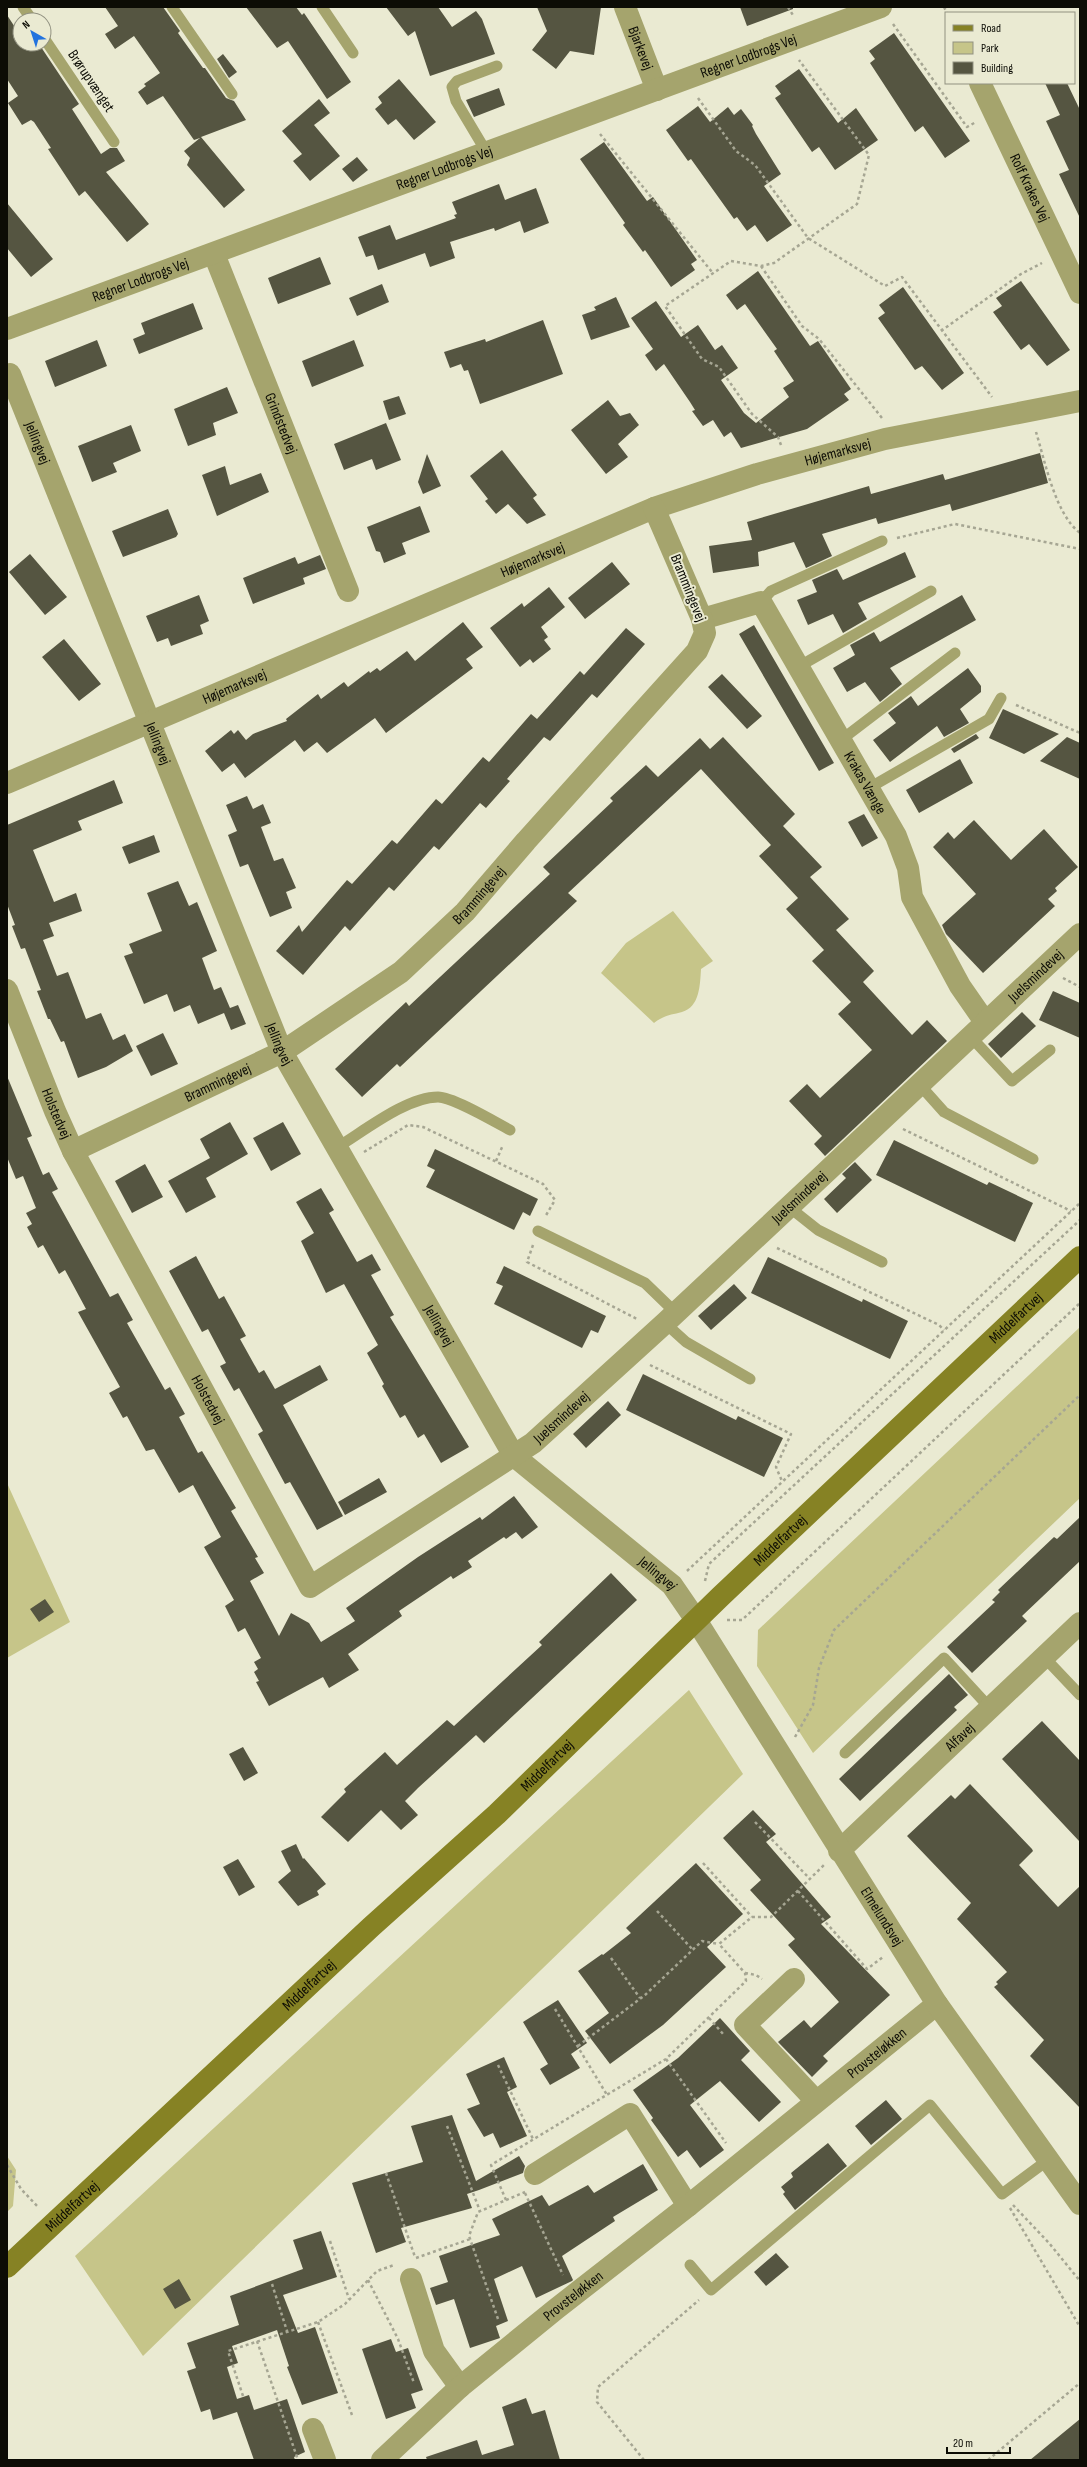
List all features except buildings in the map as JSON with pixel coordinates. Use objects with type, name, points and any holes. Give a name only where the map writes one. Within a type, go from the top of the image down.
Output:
[{"type":"main road","name":"Middelfartvej","points":[[7,2267],[371,1926],[497,1814],[696,1620],[1080,1257]]},
{"type":"street","name":"Bjarkevej","points":[[625,7],[656,90]]},
{"type":"street","name":"Regner Lodbrogs Vej","points":[[7,329],[214,254],[785,42],[886,13]]},
{"type":"street","name":"Rolf Krakes Vej","points":[[980,84],[1080,293]]},
{"type":"street","name":"Grindstedvej","points":[[214,254],[348,591]]},
{"type":"street","name":"Jellingvej","points":[[10,374],[282,1052],[340,1156],[514,1456],[672,1585],[696,1620]]},
{"type":"street","name":"Højemarksvej","points":[[7,783],[654,508],[790,465],[893,437],[1080,401]]},
{"type":"street","name":"Brammingevej","points":[[73,1151],[282,1052],[401,972],[465,912],[526,841],[697,651],[705,633],[702,619],[654,508]]},
{"type":"street","points":[[702,619],[760,602]]},
{"type":"street","name":"Krakas Vænge","points":[[760,602],[896,836],[908,868],[912,897],[960,986],[978,1029]]},
{"type":"street","name":"Juelsmindevej","points":[[514,1456],[537,1440],[634,1352],[1080,934]]},
{"type":"street","name":"Holstedvej","points":[[7,990],[55,1111],[73,1151],[310,1587],[514,1456]]},
{"type":"street","name":"Elmelundsvej","points":[[696,1620],[937,2004],[1080,2204]]},
{"type":"street","name":"Alfavej","points":[[839,1850],[1080,1623]]},
{"type":"street","points":[[794,1979],[745,2025],[816,2101]]},
{"type":"street","name":"Provsteløkken","points":[[382,2460],[460,2387],[556,2309],[688,2206],[937,2004]]},
{"type":"street","points":[[530,2183],[630,2114],[688,2206]]},
{"type":"street","points":[[406,2268],[434,2352],[460,2387]]},
{"type":"street","points":[[313,2430],[325,2460]]},
{"type":"lane","points":[[172,7],[232,94]]},
{"type":"lane","points":[[322,7],[353,53]]},
{"type":"lane","name":"Brørupvænget","points":[[52,50],[114,142]]},
{"type":"lane","points":[[487,153],[456,101],[452,87],[457,81],[497,66]]},
{"type":"lane","points":[[760,602],[771,591],[882,541]]},
{"type":"lane","points":[[798,667],[931,591]]},
{"type":"lane","points":[[841,740],[955,653]]},
{"type":"lane","points":[[868,788],[989,719],[1001,698]]},
{"type":"lane","points":[[978,1029],[1012,1081],[1050,1050]]},
{"type":"lane","points":[[919,1084],[944,1112],[1033,1159]]},
{"type":"lane","points":[[340,1156],[403,1107],[421,1100],[439,1097],[510,1130]]},
{"type":"lane","points":[[789,1207],[818,1230],[882,1262]]},
{"type":"lane","points":[[538,1231],[645,1283],[666,1322],[686,1342],[750,1379]]},
{"type":"lane","points":[[1044,1657],[1080,1695]]},
{"type":"lane","points":[[845,1752],[944,1658],[990,1708]]},
{"type":"lane","points":[[690,2265],[711,2290],[930,2105],[1002,2194],[1048,2160]]},
{"type":"path","points":[[886,13],[967,128],[994,112]]},
{"type":"path","points":[[785,42],[869,155],[857,204],[774,263],[761,266],[731,261],[712,272],[665,306],[702,359],[719,367],[752,414],[778,437],[790,465]]},
{"type":"path","points":[[685,79],[736,151],[755,165],[808,238],[885,286],[902,277],[941,331],[988,390],[1004,416]]},
{"type":"path","points":[[586,116],[712,272]]},
{"type":"path","points":[[941,331],[1021,274],[1061,253]]},
{"type":"path","points":[[761,266],[802,326],[819,339],[876,409],[893,437]]},
{"type":"path","points":[[1030,411],[1053,488],[1072,526],[1080,533]]},
{"type":"path","points":[[882,541],[955,524],[1080,549]]},
{"type":"path","points":[[1001,698],[1080,733]]},
{"type":"path","points":[[885,1116],[897,1126],[1071,1211]]},
{"type":"path","points":[[340,1156],[408,1125],[423,1127],[543,1184],[555,1200],[538,1231],[527,1262],[666,1322]]},
{"type":"path","points":[[672,1585],[1080,1203]]},
{"type":"path","points":[[704,1585],[709,1564],[1080,1220]]},
{"type":"path","points":[[758,1236],[776,1247],[939,1325],[944,1330]]},
{"type":"path","points":[[696,1620],[742,1620],[1080,1303]]},
{"type":"path","points":[[634,1352],[651,1365],[791,1434],[776,1467],[782,1481]]},
{"type":"path","points":[[783,1758],[813,1705],[819,1668],[834,1630],[1080,1395]]},
{"type":"path","points":[[754,1822],[810,1879]]},
{"type":"path","points":[[719,1944],[752,1917],[771,1917],[839,1850]]},
{"type":"path","points":[[703,1863],[752,1917]]},
{"type":"path","points":[[798,1891],[868,1969],[899,1945]]},
{"type":"path","points":[[657,1911],[693,1950]]},
{"type":"path","points":[[506,2200],[490,2165],[666,2059],[746,1981],[745,1973],[719,1944],[702,1941],[640,1999],[578,2046]]},
{"type":"path","points":[[611,1958],[640,1999]]},
{"type":"path","points":[[555,2009],[607,2095]]},
{"type":"path","points":[[666,2059],[726,2143]]},
{"type":"path","points":[[498,2065],[533,2139]]},
{"type":"path","points":[[447,2126],[480,2211]]},
{"type":"path","points":[[7,2165],[21,2189],[53,2224]]},
{"type":"path","points":[[386,2173],[415,2258]]},
{"type":"path","points":[[498,2319],[469,2236],[478,2212],[506,2200],[530,2183],[565,2280]]},
{"type":"path","points":[[1002,2194],[1049,2243],[1080,2281]]},
{"type":"path","points":[[1002,2194],[1080,2327]]},
{"type":"path","points":[[244,2396],[228,2351],[318,2322],[349,2299],[377,2271],[406,2268],[415,2258],[470,2239]]},
{"type":"path","points":[[330,2241],[349,2299]]},
{"type":"path","points":[[368,2280],[398,2339],[414,2383]]},
{"type":"path","points":[[272,2284],[287,2331]]},
{"type":"path","points":[[644,2460],[597,2402],[598,2387],[711,2290]]},
{"type":"path","points":[[318,2322],[352,2414]]},
{"type":"path","points":[[257,2341],[298,2460]]},
{"type":"path","points":[[988,2460],[1080,2383]]},
{"type":"green space","points":[[673,911],[713,961],[701,969],[698,994],[692,1005],[682,1012],[664,1017],[654,1023],[601,973],[626,943]]},
{"type":"green space","points":[[1080,1327],[1080,1498],[813,1753],[757,1666],[758,1630]]},
{"type":"green space","points":[[7,1483],[70,1622],[7,1658]]},
{"type":"green space","points":[[689,1690],[743,1774],[143,2356],[75,2256]]},
{"type":"green space","points":[[7,2156],[16,2170],[13,2206],[7,2212]]}]
